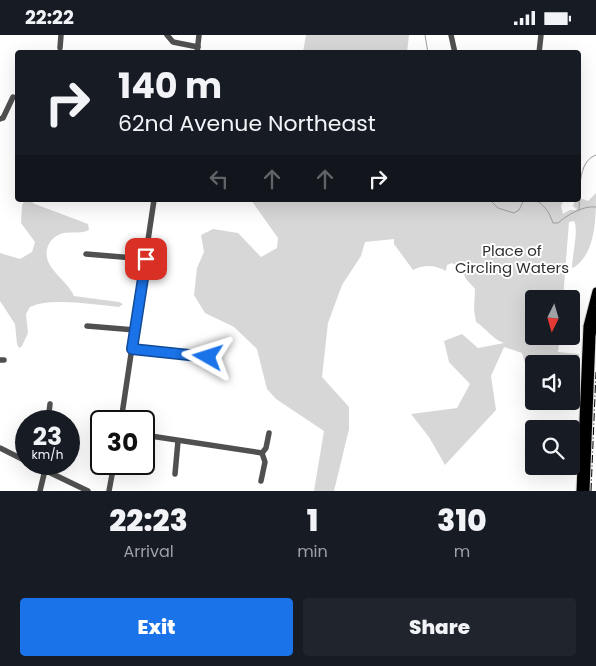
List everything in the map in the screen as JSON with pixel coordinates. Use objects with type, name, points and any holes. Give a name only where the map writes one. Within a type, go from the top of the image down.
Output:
[{"type":"main road","points":[[580,491],[587,326],[596,291]]},
{"type":"main road","points":[[586,491],[592,335],[596,309]]},
{"type":"street","points":[[60,48],[61,35]]},
{"type":"street","points":[[167,35],[173,42],[197,50],[199,35]]},
{"type":"street","points":[[451,35],[454,50]]},
{"type":"street","points":[[539,50],[541,35]]},
{"type":"street","points":[[0,119],[7,112],[13,97]]},
{"type":"street","points":[[123,410],[154,202]]},
{"type":"street","points":[[86,254],[146,259]]},
{"type":"street","points":[[87,326],[135,330]]},
{"type":"street","points":[[132,349],[208,357]]},
{"type":"street","points":[[49,410],[50,404]]},
{"type":"street","points":[[262,453],[266,448],[269,433]]},
{"type":"street","points":[[155,437],[262,453]]},
{"type":"street","points":[[175,474],[178,441]]},
{"type":"street","points":[[0,448],[15,456]]},
{"type":"street","points":[[261,481],[264,462],[262,453]]},
{"type":"street","points":[[40,491],[41,475]]},
{"type":"street","points":[[57,475],[88,491]]},
{"type":"street","points":[[109,491],[112,475]]},
{"type":"green space","points":[[306,35],[409,35],[407,50],[303,50]]},
{"type":"green space","name":"Place of Circling Waters","points":[[596,193],[593,235],[586,254],[581,262],[573,268],[576,236],[574,221],[569,222],[564,290],[525,290],[525,345],[559,345],[558,352],[579,355],[525,355],[525,363],[522,353],[504,347],[491,376],[496,410],[445,465],[429,437],[411,414],[457,408],[470,384],[449,362],[444,341],[462,334],[478,348],[504,343],[496,339],[476,322],[474,310],[475,289],[463,273],[467,264],[457,266],[452,263],[447,265],[446,271],[429,266],[413,270],[394,244],[394,239],[365,242],[361,256],[342,285],[328,323],[322,377],[349,407],[349,429],[334,491],[314,491],[324,431],[276,399],[267,389],[257,349],[234,327],[205,313],[194,295],[197,268],[204,252],[201,235],[213,229],[238,233],[261,257],[277,248],[278,238],[252,202],[563,202],[561,206],[563,214],[570,210],[577,210],[573,206],[574,202],[581,202],[581,199],[588,201]]},
{"type":"green space","points":[[24,202],[32,202],[88,224],[89,230],[62,234],[52,240],[48,246],[47,253],[51,267],[74,296],[123,304],[119,307],[61,302],[39,304],[30,307],[26,314],[28,333],[22,346],[19,348],[15,324],[0,301],[0,253],[20,259],[32,252],[35,242],[21,223]]},
{"type":"waterway","points":[[425,35],[428,50]]},
{"type":"waterway","points":[[581,178],[585,164],[596,155]]},
{"type":"waterway","points":[[492,202],[498,208],[514,213],[519,210],[523,202]]},
{"type":"waterway","points":[[538,202],[546,209],[553,223],[558,223],[581,209],[596,207]]},
{"type":"waterway","points":[[579,202],[579,210]]},
{"type":"railway","points":[[591,491],[596,372]]},
{"type":"route","points":[[146,259],[132,349],[208,357]]}]
